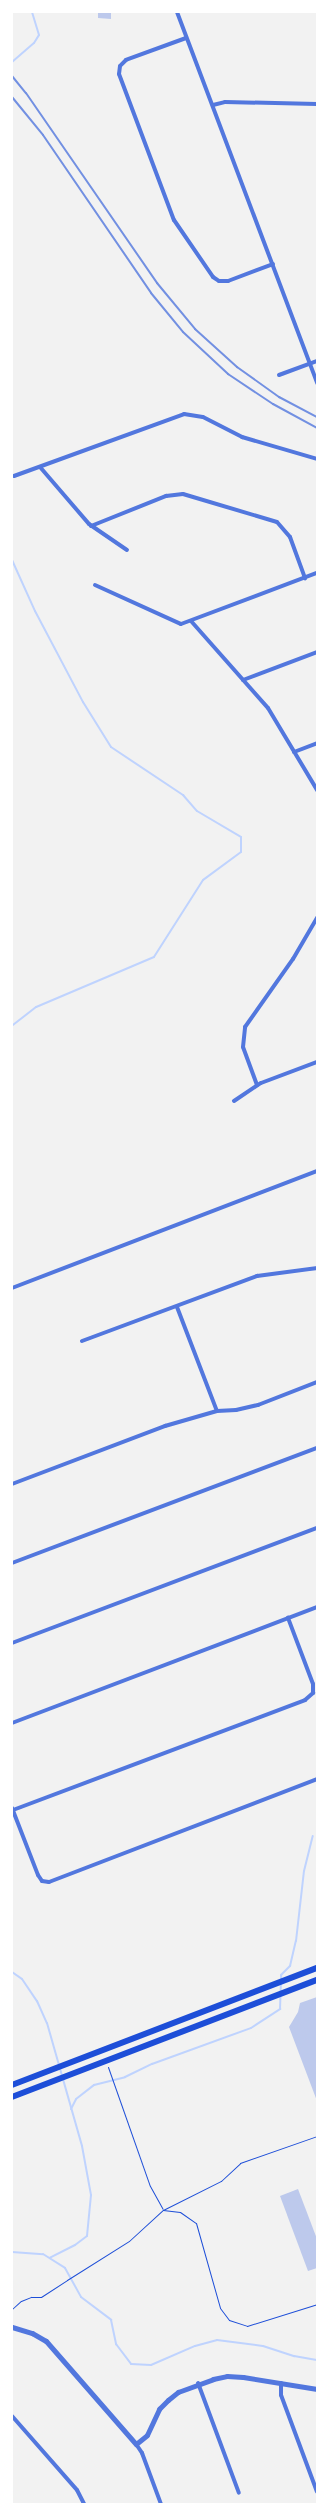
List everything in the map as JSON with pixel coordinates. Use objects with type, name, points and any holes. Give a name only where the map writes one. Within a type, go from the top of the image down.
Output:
[{"type":"main road","points":[[12,2085],[317,1968]]},
{"type":"main road","points":[[12,2097],[317,1980]]},
{"type":"street","points":[[178,12],[186,38],[213,105],[317,383]]},
{"type":"street","points":[[186,38],[126,60],[120,66],[119,74],[174,220],[213,277],[219,281],[228,281],[273,264]]},
{"type":"street","points":[[213,105],[225,102],[317,104]]},
{"type":"street","points":[[279,375],[317,361]]},
{"type":"street","points":[[14,476],[184,414],[203,417],[242,437],[317,459]]},
{"type":"street","points":[[40,467],[91,526],[127,550]]},
{"type":"street","points":[[91,526],[166,496],[183,494],[276,522],[290,537],[305,578]]},
{"type":"street","points":[[95,584],[181,624],[317,573]]},
{"type":"street","points":[[191,621],[268,708],[317,790]]},
{"type":"street","points":[[243,680],[317,652]]},
{"type":"street","points":[[294,752],[317,743]]},
{"type":"street","points":[[257,1085],[243,1047],[245,1027],[293,959],[317,918]]},
{"type":"street","points":[[234,1101],[257,1085],[317,1062]]},
{"type":"street","points":[[12,1288],[317,1171]]},
{"type":"street","points":[[82,1341],[177,1307],[256,1276],[317,1268]]},
{"type":"street","points":[[177,1307],[217,1411]]},
{"type":"street","points":[[12,1484],[166,1426],[217,1411],[236,1410],[258,1405],[317,1382]]},
{"type":"street","points":[[12,1563],[317,1448]]},
{"type":"street","points":[[12,1643],[317,1528]]},
{"type":"street","points":[[12,1723],[317,1607]]},
{"type":"street","points":[[288,1618],[314,1684],[313,1693],[304,1700],[12,1809],[42,1881],[49,1882],[317,1779]]},
{"type":"street","points":[[12,2327],[32,2333],[46,2341],[136,2444],[142,2453],[161,2504]]},
{"type":"street","points":[[136,2444],[147,2435],[159,2409],[168,2400],[178,2392],[198,2383],[227,2376],[317,2389]]},
{"type":"street","points":[[198,2383],[238,2493]]},
{"type":"street","points":[[281,2383],[281,2395],[317,2492]]},
{"type":"street","points":[[12,2416],[76,2490],[84,2504]]},
{"type":"path","points":[[108,2072],[150,2186],[163,2210]]},
{"type":"path","points":[[12,2309],[21,2301],[31,2297],[41,2297],[129,2241],[163,2210],[221,2181],[240,2163],[317,2136]]},
{"type":"path","points":[[163,2210],[180,2212],[196,2223],[205,2262],[214,2281],[220,2308],[229,2320],[239,2325],[248,2326],[317,2304]]},
{"type":"building","points":[[98,12],[111,12],[111,19],[98,18]]},
{"type":"building","points":[[317,1997],[317,2101],[289,2027],[298,2012],[300,2003]]},
{"type":"building","points":[[298,2189],[317,2239],[317,2268],[308,2271],[280,2196]]},
{"type":"waterway","points":[[12,62],[34,43],[39,35],[32,12]]},
{"type":"waterway","points":[[12,560],[35,611],[83,702],[111,747],[183,795],[197,811],[241,837],[241,852],[203,880],[154,957],[36,1007],[12,1026]]},
{"type":"waterway","points":[[71,2109],[76,2099],[94,2085],[125,2077],[152,2064],[251,2028],[280,2009],[281,1975],[290,1966],[296,1941],[304,1871],[313,1836]]},
{"type":"waterway","points":[[12,1972],[22,1979],[37,2001],[47,2023],[82,2146],[91,2195],[87,2236],[75,2245],[50,2258]]},
{"type":"waterway","points":[[12,2252],[43,2254],[65,2268],[81,2297],[111,2320],[116,2344],[131,2364],[151,2365],[195,2346],[217,2340],[263,2346],[294,2356],[317,2360]]},
{"type":"railway","points":[[12,76],[26,93],[157,283],[195,329],[237,367],[279,397],[317,417]]},
{"type":"railway","points":[[12,97],[43,135],[151,293],[183,332],[228,374],[273,404],[317,428]]}]
